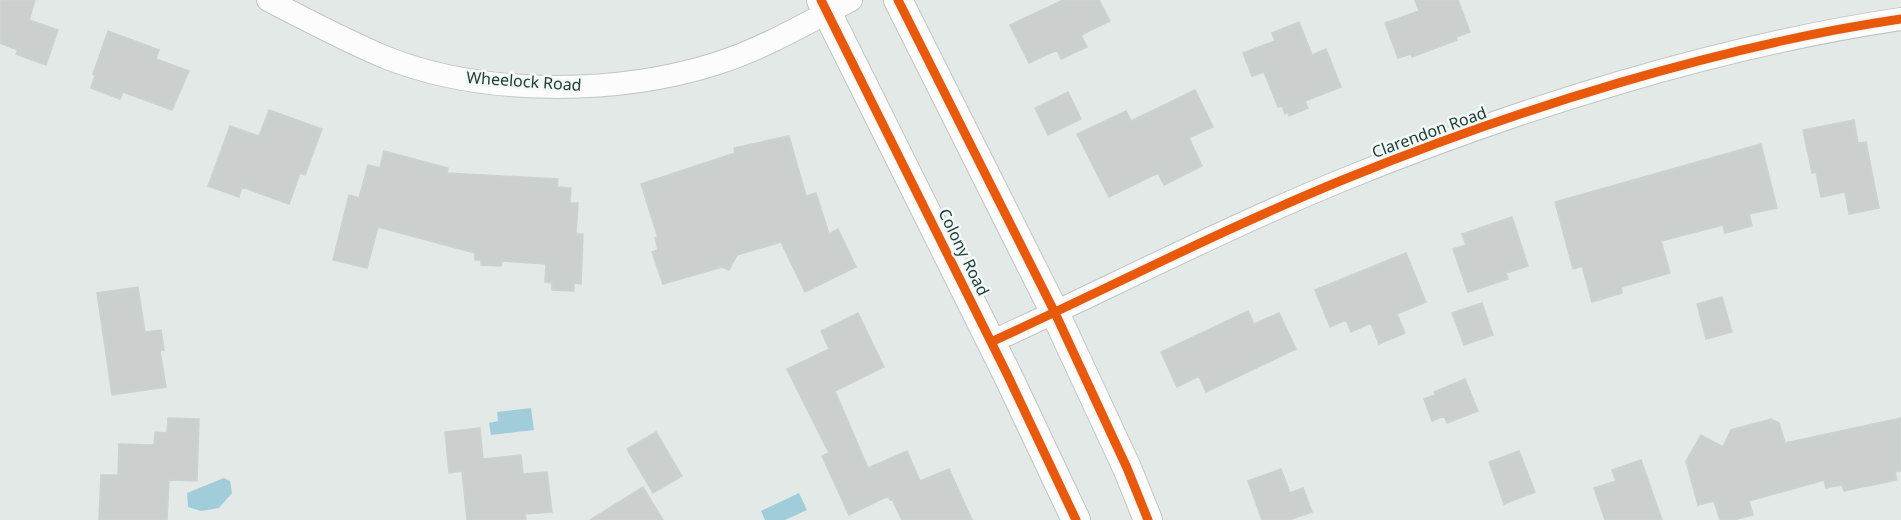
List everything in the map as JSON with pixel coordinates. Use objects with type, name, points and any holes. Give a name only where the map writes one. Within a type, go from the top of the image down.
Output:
[{"type":"street","name":"Wheelock Road","points":[[268,0],[359,46],[401,62],[460,77],[562,86],[648,80],[715,64],[759,47],[833,4]]},
{"type":"street","points":[[898,0],[1054,313],[1127,468],[1148,520]]},
{"type":"street","name":"Colony Road","points":[[833,4],[1076,520]]},
{"type":"street","name":"Clarendon Road","points":[[991,342],[1268,212],[1345,179],[1456,137],[1606,88],[1709,60],[1816,34],[1901,19]]},
{"type":"water","points":[[531,408],[534,430],[491,435],[489,423],[498,421],[497,412]]},
{"type":"water","points":[[224,478],[230,481],[232,493],[219,508],[201,511],[188,507],[187,493]]},
{"type":"water","points":[[799,493],[807,510],[785,520],[765,520],[761,511]]},
{"type":"building","points":[[0,0],[35,0],[29,20],[58,30],[46,65],[16,54],[18,50],[0,43]]},
{"type":"building","points":[[1063,0],[1099,0],[1110,21],[1081,35],[1087,47],[1061,59],[1057,50],[1029,63],[1010,25]]},
{"type":"building","points":[[1415,0],[1458,0],[1470,32],[1456,37],[1457,40],[1412,57],[1411,54],[1398,58],[1385,23],[1419,11]]},
{"type":"building","points":[[1299,22],[1312,55],[1326,49],[1341,87],[1305,101],[1308,108],[1289,116],[1288,112],[1285,114],[1282,106],[1278,107],[1264,72],[1252,76],[1243,53],[1275,41],[1272,33]]},
{"type":"building","points":[[108,31],[159,50],[156,59],[189,71],[172,110],[123,92],[120,99],[91,88],[95,75],[93,74]]},
{"type":"building","points":[[1195,90],[1213,127],[1189,138],[1202,166],[1164,185],[1158,173],[1109,197],[1077,134],[1126,111],[1131,121]]},
{"type":"building","points":[[1068,92],[1081,119],[1048,135],[1035,108]]},
{"type":"building","points":[[269,110],[322,129],[305,175],[300,173],[289,204],[242,187],[239,197],[208,186],[230,126],[259,136]]},
{"type":"building","points":[[1854,120],[1858,143],[1866,142],[1879,208],[1849,214],[1845,192],[1821,197],[1816,172],[1812,173],[1803,130]]},
{"type":"building","points":[[789,136],[806,196],[816,193],[829,234],[838,229],[856,267],[805,292],[781,242],[737,255],[729,270],[722,267],[663,284],[652,252],[658,250],[655,238],[658,238],[641,184],[735,153],[734,148]]},
{"type":"building","points":[[1761,144],[1777,208],[1749,214],[1752,226],[1725,233],[1723,225],[1661,241],[1670,273],[1621,287],[1622,293],[1592,302],[1582,266],[1573,269],[1555,202]]},
{"type":"building","points":[[384,151],[448,168],[447,173],[558,179],[557,187],[571,188],[570,203],[578,203],[576,234],[583,234],[581,284],[574,283],[574,291],[552,290],[552,283],[545,282],[546,264],[502,261],[501,266],[481,265],[481,260],[475,260],[475,253],[378,227],[367,268],[333,260],[349,195],[359,198],[368,165],[380,168]]},
{"type":"building","points":[[1512,217],[1528,266],[1506,273],[1508,279],[1468,292],[1453,249],[1466,245],[1462,234]]},
{"type":"building","points":[[1406,253],[1426,302],[1397,314],[1405,333],[1379,344],[1371,323],[1351,332],[1346,320],[1330,327],[1315,290]]},
{"type":"building","points":[[138,287],[145,332],[161,330],[164,350],[160,351],[166,387],[112,395],[97,293]]},
{"type":"building","points":[[1722,297],[1732,332],[1706,339],[1697,304]]},
{"type":"building","points":[[1482,303],[1493,335],[1464,345],[1452,313]]},
{"type":"building","points":[[1248,311],[1254,324],[1279,313],[1296,349],[1206,392],[1199,376],[1177,387],[1161,352]]},
{"type":"building","points":[[858,313],[884,367],[835,391],[868,468],[907,451],[920,481],[949,469],[972,520],[902,520],[892,499],[890,500],[888,496],[849,515],[822,456],[829,453],[787,369],[829,349],[821,331]]},
{"type":"building","points":[[1465,379],[1478,411],[1447,423],[1444,416],[1432,421],[1424,399],[1435,395],[1434,392]]},
{"type":"building","points":[[168,418],[199,419],[197,481],[169,480],[167,520],[99,520],[101,475],[118,475],[119,444],[154,445],[155,432],[167,433]]},
{"type":"building","points":[[1901,418],[1901,471],[1895,472],[1897,480],[1844,491],[1842,485],[1826,488],[1824,480],[1749,501],[1753,515],[1733,520],[1720,520],[1714,501],[1698,505],[1686,461],[1701,435],[1723,447],[1731,430],[1771,419],[1779,423],[1785,443]]},
{"type":"building","points":[[480,428],[483,459],[521,455],[523,474],[547,472],[552,512],[525,514],[526,520],[467,520],[462,471],[449,473],[445,432]]},
{"type":"building","points":[[656,432],[682,476],[653,493],[627,449]]},
{"type":"building","points":[[1519,451],[1535,492],[1504,504],[1489,462]]},
{"type":"building","points":[[1641,460],[1662,520],[1605,520],[1594,488],[1616,481],[1612,470]]},
{"type":"building","points":[[1281,469],[1290,493],[1303,488],[1312,512],[1289,520],[1262,520],[1248,481]]},
{"type":"building","points":[[643,487],[663,520],[590,520]]},
{"type":"cycle path","points":[[821,0],[1007,374],[1076,520]]},
{"type":"cycle path","points":[[898,0],[1055,313],[1127,468],[1148,520]]},
{"type":"cycle path","points":[[991,342],[1300,198],[1479,128],[1690,63],[1832,31],[1901,19]]}]
